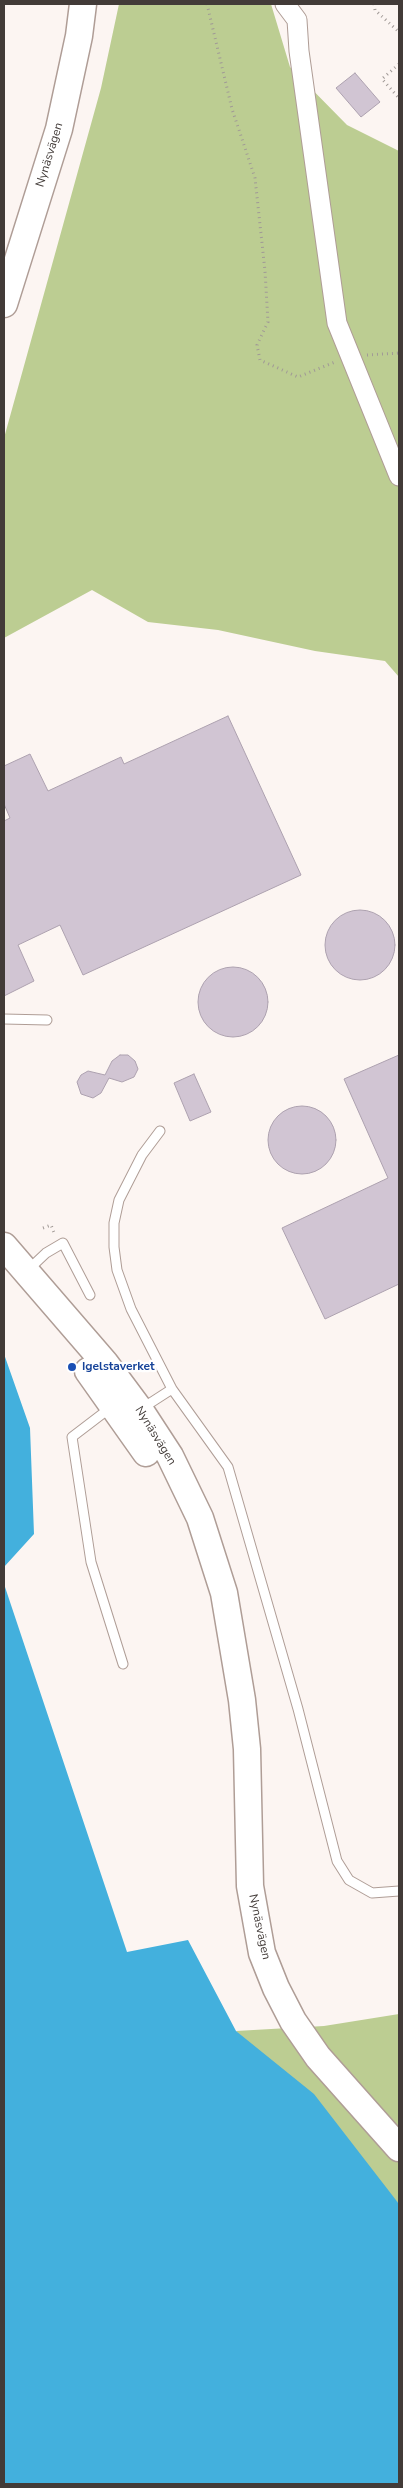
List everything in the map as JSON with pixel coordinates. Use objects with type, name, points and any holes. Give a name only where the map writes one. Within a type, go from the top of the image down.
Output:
[{"type":"street","name":"Nynäsvägen","points":[[4,304],[59,128],[79,36],[83,4]]},
{"type":"street","points":[[285,4],[297,20],[299,52],[337,323],[399,476]]},
{"type":"street","name":"Nynäsvägen","points":[[4,1246],[16,1271],[105,1363],[127,1407],[170,1456],[200,1518],[224,1593],[235,1663],[246,1749],[250,1886],[262,1953],[276,1988],[293,2021],[318,2057],[399,2148]]},
{"type":"lane","points":[[4,1019],[47,1020]]},
{"type":"lane","points":[[160,1131],[142,1154],[119,1200],[114,1223],[114,1247],[117,1270],[131,1309],[172,1389],[228,1467],[298,1709],[337,1861],[349,1880],[372,1892],[399,1891]]},
{"type":"lane","points":[[16,1271],[64,1243],[90,1295]]},
{"type":"lane","points":[[123,1664],[91,1562],[72,1437],[127,1407],[172,1389]]},
{"type":"path","points":[[207,4],[232,109],[255,178],[265,271],[268,322],[257,345],[260,360],[298,377],[351,356],[399,354]]},
{"type":"path","points":[[374,4],[375,10],[399,32]]},
{"type":"path","points":[[399,64],[382,79],[399,98]]},
{"type":"path","points":[[43,1228],[51,1225],[52,1228]]},
{"type":"green space","points":[[119,4],[271,4],[290,67],[347,125],[399,151],[399,677],[385,661],[315,651],[218,630],[148,622],[92,590],[4,638],[4,438],[101,88]]},
{"type":"green space","points":[[399,2014],[399,2204],[236,2031],[324,2026]]},
{"type":"water","points":[[4,1354],[30,1428],[34,1534],[4,1567]]},
{"type":"water","points":[[4,1584],[127,1952],[188,1940],[236,2031],[314,2094],[399,2204],[399,2484],[4,2484]]},
{"type":"building","points":[[355,73],[380,102],[361,117],[336,88]]},
{"type":"building","points":[[228,716],[301,875],[83,975],[60,925],[18,945],[34,981],[4,996],[4,821],[10,818],[4,804],[4,766],[30,754],[48,791],[121,757],[124,764]]},
{"type":"building","points":[[367,910],[380,916],[389,925],[393,931],[395,945],[393,959],[385,970],[374,978],[353,980],[346,978],[335,970],[327,959],[325,938],[327,931],[335,920],[346,912]]},
{"type":"building","points":[[233,967],[252,973],[262,983],[268,1002],[262,1021],[252,1031],[233,1037],[214,1031],[204,1021],[198,1002],[204,983],[214,973]]},
{"type":"building","points":[[120,1055],[128,1055],[135,1061],[138,1069],[134,1077],[122,1082],[109,1078],[101,1093],[93,1098],[81,1094],[77,1082],[81,1075],[88,1071],[105,1075],[112,1061]]},
{"type":"building","points":[[399,1055],[399,1284],[325,1319],[282,1228],[388,1178],[344,1079]]},
{"type":"building","points":[[194,1074],[211,1112],[190,1121],[174,1083]]},
{"type":"building","points":[[302,1106],[315,1109],[326,1116],[333,1127],[336,1140],[333,1153],[326,1164],[315,1171],[302,1174],[289,1171],[278,1164],[271,1153],[268,1140],[271,1127],[278,1116],[289,1109]]},
{"type":"place","name":"Igelstaverket","points":[[72,1367]]}]
